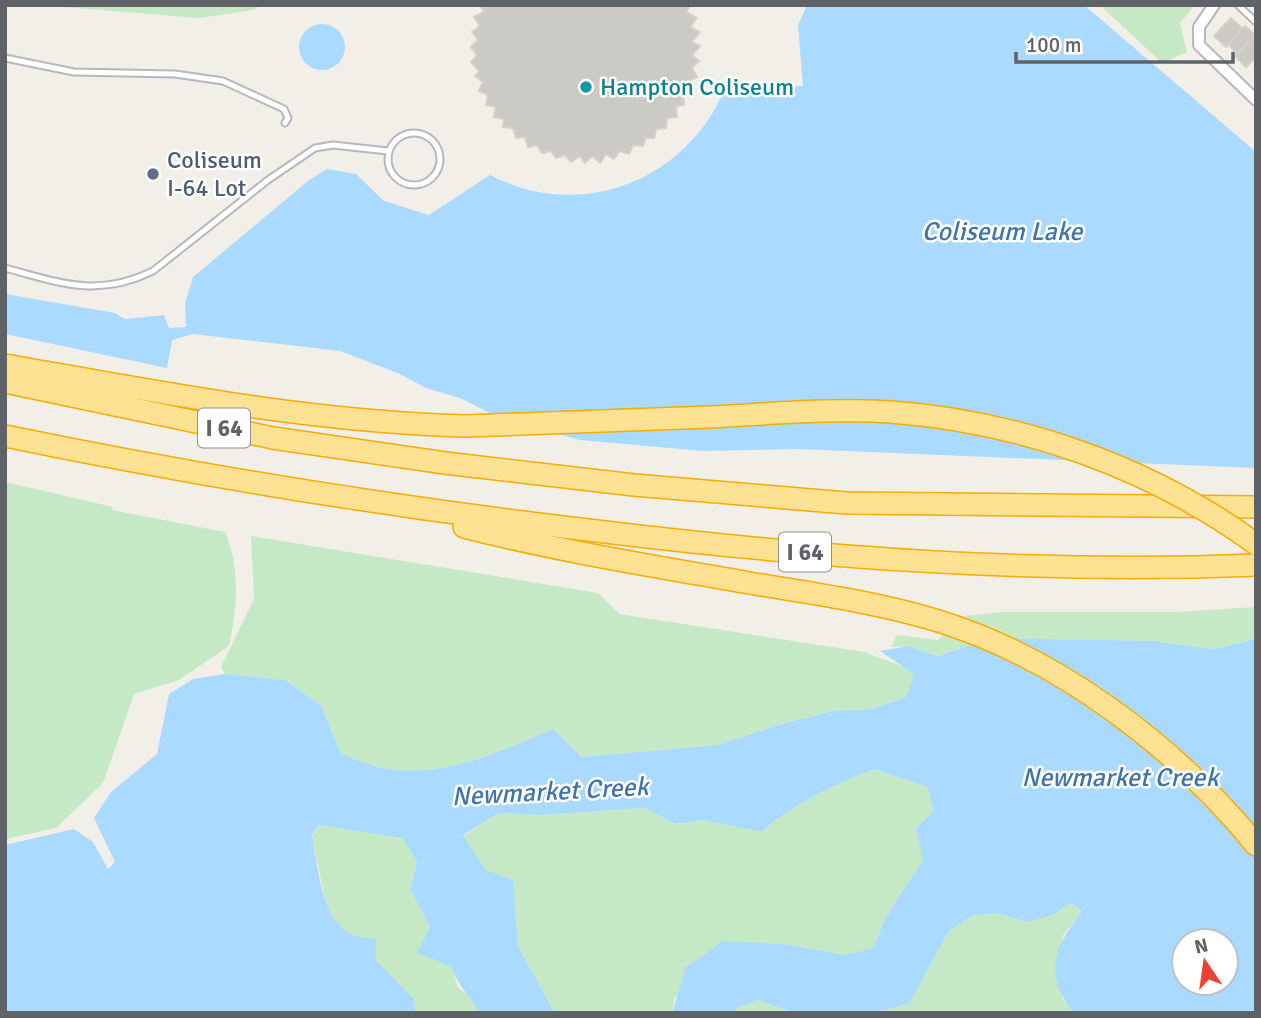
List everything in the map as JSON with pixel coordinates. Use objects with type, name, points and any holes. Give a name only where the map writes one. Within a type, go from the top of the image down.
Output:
[{"type":"highway","points":[[5,365],[269,410],[362,421],[466,426],[830,411],[945,418],[1041,439],[1123,468],[1189,502],[1256,544]]},
{"type":"highway","name":"I 64","points":[[5,382],[273,438],[445,463],[660,488],[832,502],[929,506],[1256,508]]},
{"type":"highway","name":"I 64","points":[[5,436],[198,474],[357,500],[675,541],[840,555],[1113,568],[1256,565]]},
{"type":"highway","points":[[357,500],[552,549],[840,598],[938,621],[1004,649],[1089,695],[1166,752],[1211,794],[1256,845]]},
{"type":"street","points":[[1214,5],[1199,27],[1199,45],[1256,100]]},
{"type":"lane","points":[[1238,5],[1256,22]]},
{"type":"lane","points":[[5,58],[74,72],[175,74],[223,81],[284,109],[288,118],[285,123]]},
{"type":"lane","points":[[420,133],[434,141],[439,164],[432,178],[424,183],[407,184],[393,176],[387,159],[388,151],[397,138],[420,133]]},
{"type":"lane","points":[[5,268],[87,288],[131,282],[153,271],[278,173],[315,148],[334,145],[388,151]]},
{"type":"green space","points":[[40,5],[262,5],[253,10],[199,18]]},
{"type":"green space","points":[[1100,5],[1195,5],[1180,23],[1187,52],[1162,63]]},
{"type":"green space","points":[[5,482],[113,507],[112,510],[225,532],[234,560],[236,589],[229,646],[179,680],[134,694],[103,783],[56,828],[5,839]]},
{"type":"green space","points":[[251,536],[598,593],[619,614],[864,652],[905,667],[914,674],[906,697],[872,709],[833,711],[778,725],[718,745],[582,757],[553,729],[492,754],[452,766],[409,771],[381,768],[341,754],[321,705],[285,680],[225,674],[221,667],[254,599]]},
{"type":"green space","points":[[1256,607],[1256,639],[1212,649],[1155,641],[990,638],[938,656],[908,646],[891,647],[897,635],[938,640],[964,616],[1004,612],[1176,612]]},
{"type":"green space","points":[[875,769],[927,787],[933,811],[916,828],[924,860],[886,917],[873,948],[846,955],[784,944],[723,942],[674,999],[672,1013],[555,1013],[518,946],[513,880],[486,871],[463,836],[499,813],[541,815],[646,808],[675,824],[704,820],[761,832],[815,796]]},
{"type":"green space","points":[[318,825],[403,837],[417,862],[410,889],[452,967],[458,988],[473,998],[479,1013],[416,1013],[413,998],[376,960],[363,939],[340,929],[326,904],[312,836]]},
{"type":"green space","points":[[1070,903],[1082,911],[1063,935],[1062,998],[1073,1013],[873,1013],[909,1004],[949,931],[972,916],[998,913],[1027,922],[1053,915]]},
{"type":"green space","points":[[758,1000],[795,1013],[733,1013],[735,1008]]},
{"type":"water","name":"Coliseum Lake","points":[[807,5],[1084,5],[1256,152],[1256,468],[798,449],[703,451],[580,440],[502,419],[460,398],[426,388],[400,374],[340,351],[193,334],[172,340],[167,368],[5,334],[5,294],[115,313],[125,319],[164,315],[169,328],[186,327],[185,303],[193,277],[309,180],[327,169],[356,174],[384,201],[429,215],[490,175],[524,189],[559,194],[593,193],[626,185],[656,170],[683,149],[706,123],[724,91],[803,86],[798,25]]},
{"type":"water","points":[[322,24],[331,25],[338,31],[344,38],[344,56],[338,63],[331,69],[322,70],[313,69],[306,63],[300,56],[299,47],[300,38],[306,31],[313,25]]},
{"type":"water","name":"Newmarket Creek","points":[[990,638],[1155,641],[1212,649],[1256,639],[1256,1013],[1073,1013],[1064,999],[1055,973],[1059,949],[1082,911],[1070,903],[1053,915],[1027,922],[998,913],[972,916],[949,931],[909,1004],[873,1013],[795,1013],[758,1000],[736,1008],[733,1013],[672,1013],[686,967],[723,941],[784,944],[845,955],[873,948],[886,917],[923,860],[916,828],[933,811],[927,787],[875,769],[815,796],[761,832],[704,820],[675,824],[645,808],[541,815],[499,813],[463,835],[486,870],[513,880],[518,946],[555,1013],[479,1013],[458,982],[452,967],[417,953],[430,927],[410,889],[417,862],[403,838],[318,825],[312,836],[322,887],[334,918],[344,930],[358,937],[376,938],[376,960],[413,998],[416,1013],[5,1013],[5,845],[74,829],[93,842],[108,869],[115,862],[94,818],[111,792],[157,754],[169,694],[193,679],[225,674],[285,680],[321,705],[341,754],[381,768],[409,771],[472,761],[553,729],[582,757],[718,745],[778,725],[833,711],[872,709],[906,697],[914,674],[880,651],[908,646],[938,656]]},
{"type":"building","name":"Hampton Coliseum","points":[[480,5],[690,5],[686,12],[697,18],[690,27],[700,32],[692,42],[700,46],[692,55],[699,61],[692,68],[697,77],[688,81],[692,91],[683,94],[684,105],[676,106],[677,117],[667,118],[666,128],[656,129],[654,138],[646,138],[643,146],[633,145],[629,154],[620,151],[614,159],[606,154],[600,163],[592,156],[585,163],[580,156],[571,162],[565,155],[556,158],[551,151],[542,153],[537,145],[528,147],[525,137],[516,138],[513,128],[503,127],[504,119],[494,117],[496,107],[486,105],[488,95],[479,91],[483,82],[475,76],[479,71],[471,62],[477,56],[471,47],[478,40],[472,32],[480,26],[474,17],[484,12]]},
{"type":"building","points":[[1231,18],[1243,29],[1226,47],[1214,36]]},
{"type":"building","points":[[1245,26],[1255,35],[1237,54],[1228,44]]},
{"type":"building","points":[[1252,38],[1256,41],[1256,57],[1246,67],[1235,56]]},
{"type":"place","name":"Hampton Coliseum","points":[[586,87]]},
{"type":"place","name":"Coliseum I-64 Lot","points":[[153,174]]}]
